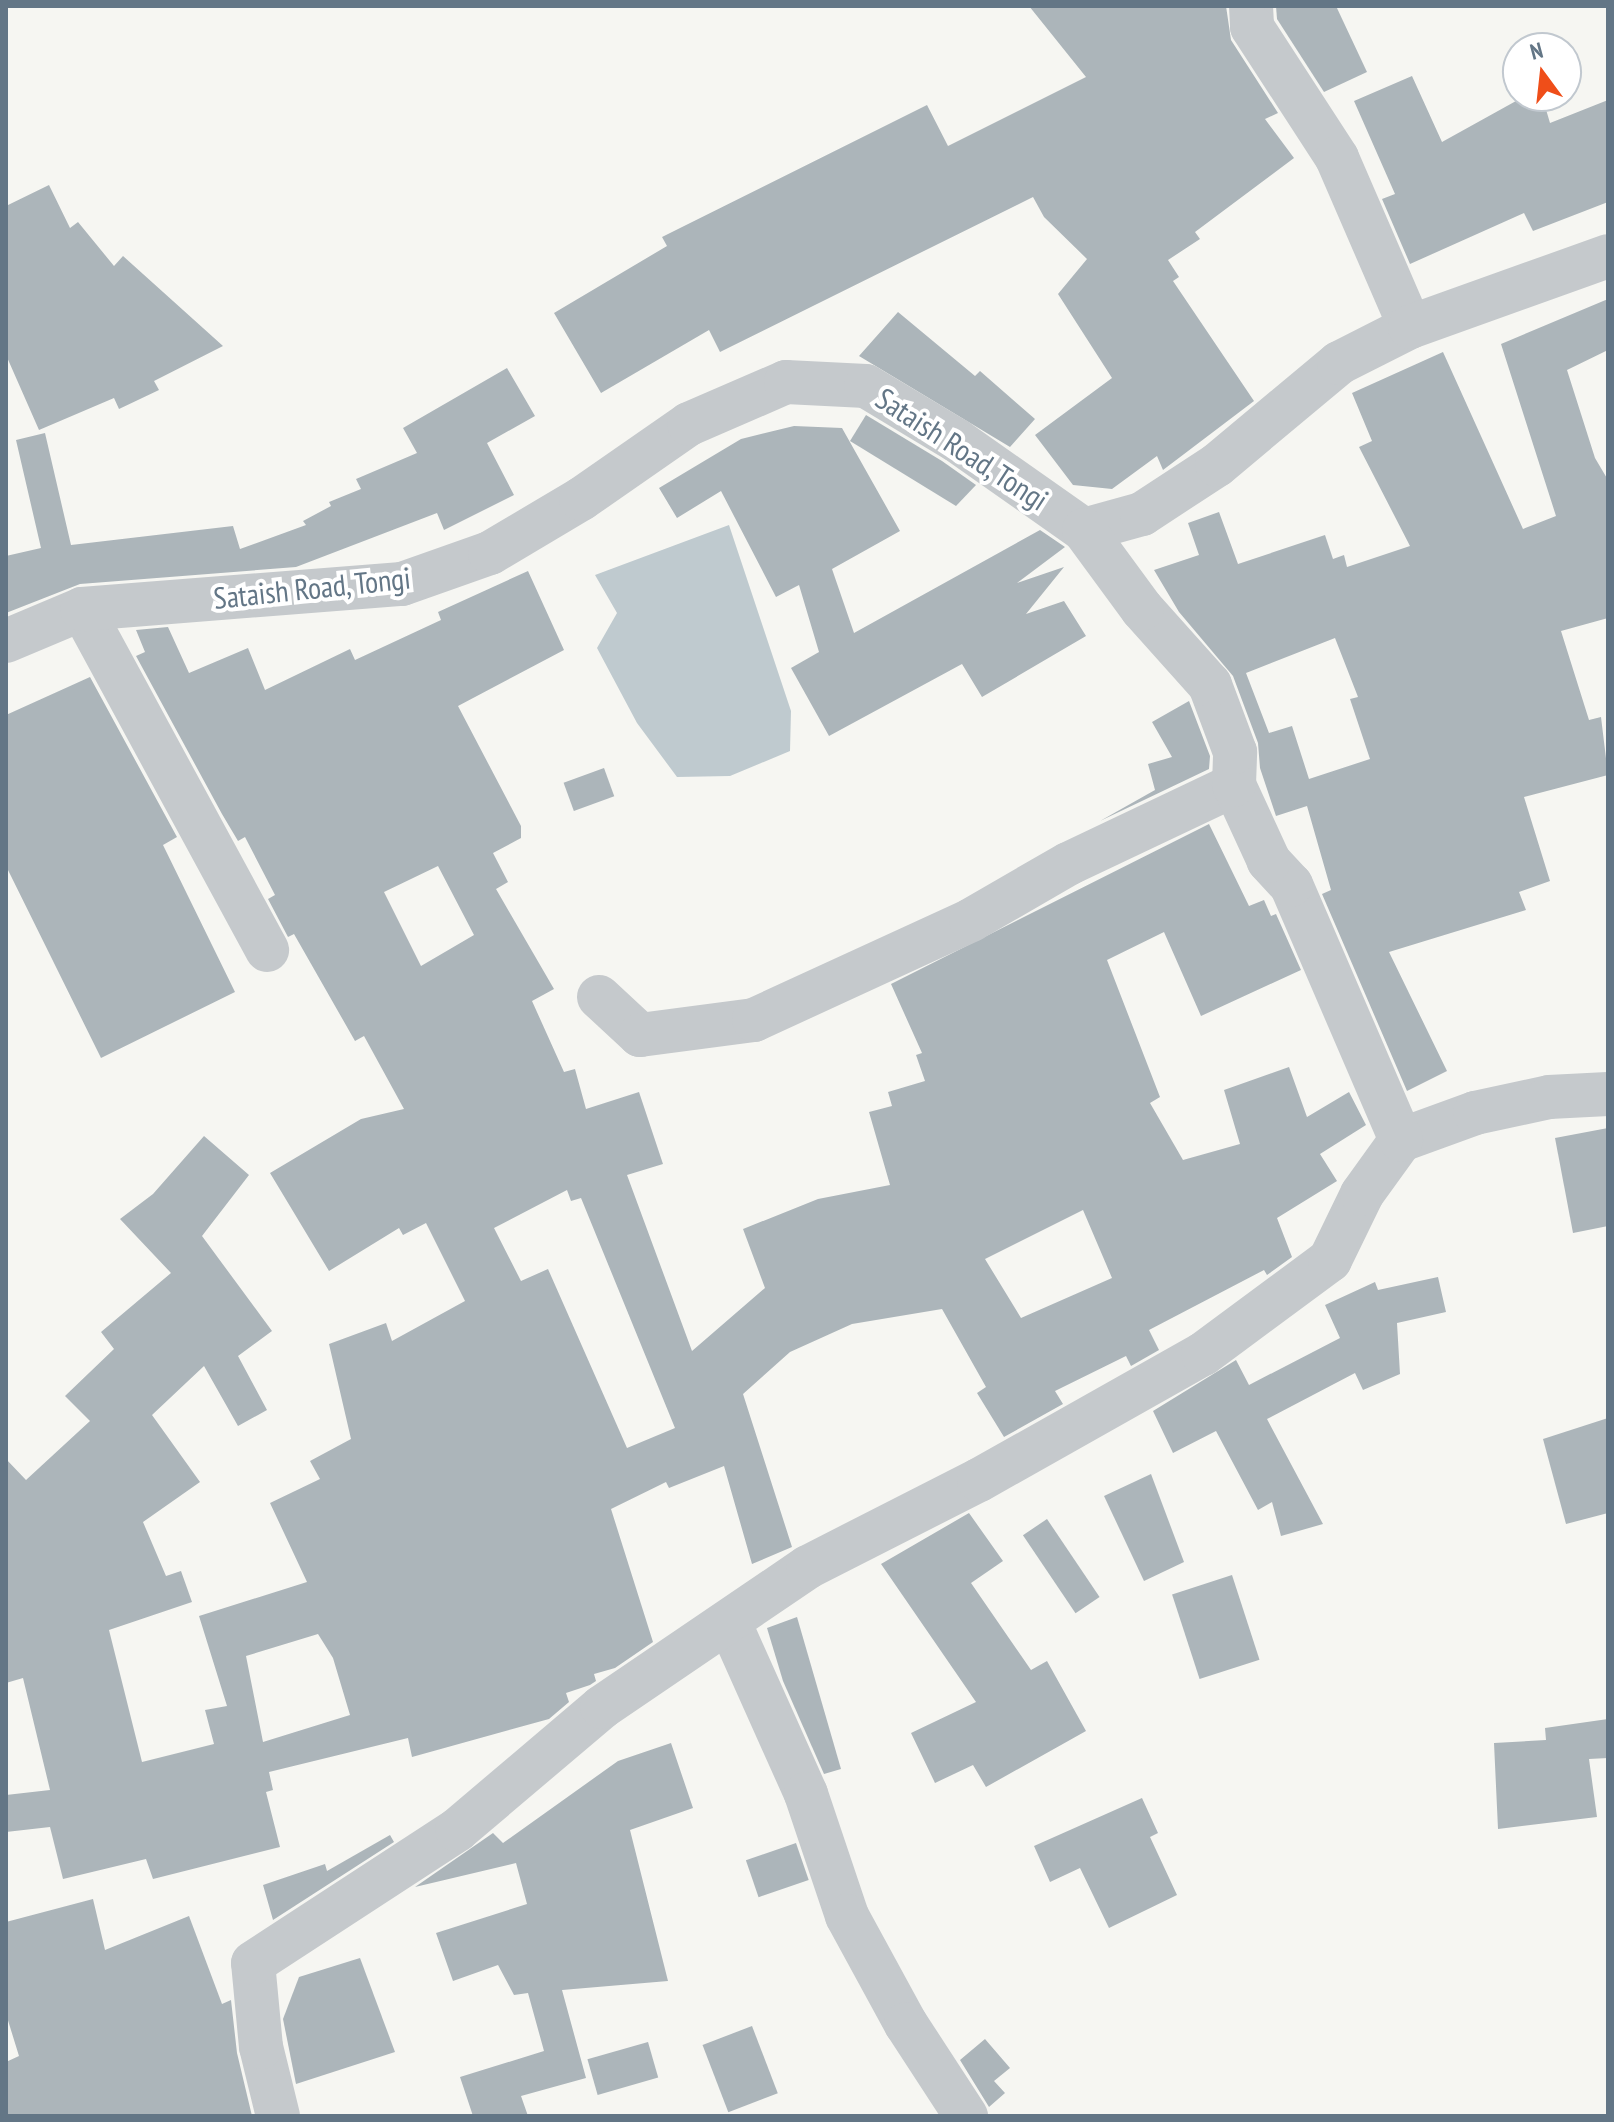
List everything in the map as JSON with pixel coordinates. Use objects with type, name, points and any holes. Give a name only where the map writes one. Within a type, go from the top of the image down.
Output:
[{"type":"street","points":[[1251,6],[1252,27],[1337,158],[1410,327]]},
{"type":"street","points":[[1084,530],[1142,514],[1217,465],[1339,363],[1410,327],[1608,256]]},
{"type":"street","name":"Sataish Road, Tongi","points":[[6,641],[82,609],[402,584],[490,553],[581,499],[689,424],[786,382],[866,386],[956,440],[1084,530],[1142,609],[1210,685],[1235,752],[1234,785]]},
{"type":"street","points":[[82,609],[267,950]]},
{"type":"street","points":[[599,997],[640,1035],[754,1020],[971,920],[1068,864],[1234,785],[1269,861],[1291,885],[1401,1140]]},
{"type":"street","points":[[278,2116],[261,2047],[253,1963],[457,1830],[602,1707],[730,1624],[808,1567],[979,1480],[1203,1354],[1330,1260],[1362,1194],[1401,1140],[1475,1113],[1549,1097],[1608,1094]]},
{"type":"street","points":[[730,1624],[806,1794],[847,1916],[906,2024],[966,2116]]},
{"type":"shaded area","points":[[729,525],[791,711],[790,751],[730,776],[677,777],[637,723],[597,648],[617,613],[595,575]]},
{"type":"building","points":[[1029,6],[1226,6],[1231,40],[1278,113],[1265,119],[1294,158],[1195,232],[1200,239],[1168,260],[1179,277],[1173,281],[1254,401],[1163,470],[1157,456],[1112,489],[1073,485],[1035,435],[1112,378],[1058,294],[1087,259],[1044,217],[1033,197],[720,352],[709,330],[601,393],[554,313],[667,246],[662,237],[927,105],[948,146],[1086,77]]},
{"type":"building","points":[[1276,6],[1336,6],[1367,72],[1324,92],[1277,19]]},
{"type":"building","points":[[1412,76],[1442,142],[1502,109],[1502,112],[1547,112],[1550,123],[1608,100],[1608,202],[1533,231],[1524,213],[1410,264],[1382,199],[1395,194],[1354,101]]},
{"type":"building","points":[[49,185],[70,228],[78,222],[114,266],[123,256],[223,346],[154,381],[159,390],[119,409],[114,398],[39,430],[6,355],[6,206]]},
{"type":"building","points":[[1608,299],[1608,350],[1567,370],[1595,458],[1608,480],[1608,618],[1561,631],[1589,720],[1601,717],[1608,775],[1524,797],[1550,881],[1519,892],[1526,910],[1389,952],[1447,1071],[1407,1091],[1322,894],[1331,890],[1307,806],[1276,816],[1260,768],[1258,743],[1233,676],[1179,612],[1154,570],[1199,555],[1188,523],[1219,512],[1238,564],[1325,535],[1333,559],[1344,555],[1347,567],[1410,546],[1359,447],[1372,441],[1352,393],[1443,352],[1523,529],[1556,516],[1501,344]],"holes":[[[1335,638],[1358,697],[1350,699],[1370,759],[1309,779],[1292,726],[1269,733],[1246,673]]]},
{"type":"building","points":[[898,312],[975,376],[980,371],[1035,419],[1010,447],[859,356]]},
{"type":"building","points":[[507,368],[535,416],[487,443],[514,495],[444,530],[437,513],[296,567],[80,584],[6,613],[6,556],[41,548],[16,440],[45,433],[71,545],[233,526],[240,549],[306,525],[303,521],[331,506],[329,502],[361,489],[356,479],[417,453],[403,428]]},
{"type":"building","points":[[866,415],[976,485],[956,506],[850,441]]},
{"type":"building","points":[[794,426],[842,428],[900,531],[832,569],[854,633],[1040,530],[1065,547],[1017,583],[1064,567],[1026,614],[1064,601],[1086,636],[982,697],[962,664],[829,736],[791,668],[819,652],[799,585],[776,597],[721,491],[677,518],[659,488],[741,439]]},
{"type":"building","points":[[528,571],[564,650],[458,706],[521,826],[521,838],[493,853],[508,882],[496,889],[554,989],[532,1001],[564,1072],[575,1069],[586,1109],[639,1092],[663,1164],[627,1175],[692,1351],[765,1288],[743,1229],[818,1199],[890,1185],[869,1112],[892,1106],[888,1092],[925,1081],[916,1055],[922,1053],[891,984],[1209,824],[1249,906],[1264,900],[1271,916],[1276,914],[1301,970],[1201,1016],[1164,932],[1107,960],[1160,1097],[1150,1103],[1183,1160],[1240,1144],[1224,1090],[1289,1067],[1307,1117],[1349,1092],[1366,1125],[1320,1154],[1337,1181],[1277,1218],[1292,1257],[1267,1275],[1264,1270],[1149,1330],[1159,1350],[1131,1366],[1126,1356],[1055,1391],[1063,1404],[1004,1437],[977,1393],[986,1387],[942,1309],[852,1324],[790,1352],[743,1394],[792,1547],[752,1564],[724,1466],[669,1488],[666,1482],[611,1509],[653,1642],[615,1668],[594,1674],[596,1681],[590,1685],[566,1693],[569,1702],[549,1719],[412,1757],[408,1738],[269,1772],[273,1790],[266,1792],[280,1847],[153,1879],[146,1859],[63,1879],[50,1827],[6,1832],[6,1795],[50,1790],[23,1678],[6,1683],[6,1459],[26,1480],[90,1421],[65,1396],[114,1349],[101,1332],[171,1273],[120,1219],[153,1194],[204,1136],[249,1175],[202,1236],[272,1331],[238,1356],[267,1410],[238,1426],[204,1366],[152,1415],[200,1482],[143,1522],[166,1576],[181,1571],[192,1602],[109,1630],[142,1762],[214,1744],[205,1710],[227,1706],[199,1616],[307,1582],[270,1503],[320,1479],[310,1461],[351,1439],[329,1344],[386,1323],[392,1341],[465,1301],[426,1223],[403,1235],[399,1228],[329,1271],[270,1173],[361,1119],[404,1109],[364,1036],[355,1041],[294,934],[288,937],[268,899],[275,895],[245,837],[238,841],[136,656],[145,652],[136,630],[168,627],[189,673],[248,648],[265,690],[350,649],[355,660],[441,620],[438,612]],"holes":[[[438,866],[474,935],[421,966],[384,892]],[[567,1190],[571,1201],[581,1198],[675,1428],[627,1448],[548,1269],[521,1281],[494,1228]],[[1083,1210],[1112,1278],[1021,1318],[985,1259]],[[318,1634],[333,1658],[350,1715],[263,1742],[246,1656]]]},
{"type":"building","points":[[90,677],[177,837],[163,845],[235,992],[101,1058],[6,866],[6,715]]},
{"type":"building","points":[[1189,701],[1210,756],[1209,769],[1100,821],[1155,790],[1148,764],[1172,757],[1152,722]]},
{"type":"building","points":[[604,768],[614,796],[574,811],[564,783]]},
{"type":"building","points":[[1608,1128],[1608,1226],[1573,1233],[1555,1138]]},
{"type":"building","points":[[1438,1277],[1446,1312],[1397,1323],[1400,1374],[1363,1390],[1355,1373],[1267,1419],[1323,1524],[1281,1536],[1272,1502],[1258,1510],[1216,1431],[1173,1453],[1153,1411],[1236,1360],[1249,1385],[1340,1338],[1325,1305],[1375,1282],[1378,1290]]},
{"type":"building","points":[[1608,1418],[1608,1513],[1566,1524],[1543,1439]]},
{"type":"building","points":[[1151,1474],[1184,1562],[1144,1581],[1104,1496]]},
{"type":"building","points":[[969,1513],[1003,1561],[971,1583],[1031,1670],[1047,1661],[1086,1731],[986,1787],[973,1765],[935,1783],[911,1733],[976,1702],[881,1564]]},
{"type":"building","points":[[1047,1519],[1100,1597],[1076,1613],[1023,1535]]},
{"type":"building","points":[[1232,1575],[1260,1660],[1200,1679],[1172,1594]]},
{"type":"building","points":[[797,1617],[841,1769],[824,1774],[783,1681],[767,1628]]},
{"type":"building","points":[[1608,1719],[1608,1758],[1589,1759],[1597,1817],[1498,1829],[1494,1743],[1546,1740],[1545,1728]]},
{"type":"building","points":[[671,1743],[693,1808],[630,1830],[668,1981],[562,1990],[586,2078],[521,2096],[528,2116],[473,2116],[460,2077],[544,2051],[528,1993],[514,1995],[498,1965],[453,1981],[436,1933],[527,1904],[516,1863],[415,1887],[493,1833],[503,1843],[618,1761]]},
{"type":"building","points":[[1142,1798],[1158,1833],[1150,1837],[1177,1895],[1109,1928],[1080,1868],[1050,1882],[1034,1846]]},
{"type":"building","points":[[390,1835],[394,1842],[273,1920],[263,1885],[325,1864],[327,1871]]},
{"type":"building","points":[[796,1843],[809,1880],[759,1897],[746,1860]]},
{"type":"building","points":[[93,1899],[105,1950],[189,1916],[222,2004],[231,2000],[237,2053],[252,2116],[6,2116],[6,2062],[19,2056],[6,2014],[6,1922]]},
{"type":"building","points":[[360,1958],[395,2052],[296,2084],[283,2019],[299,1977]]},
{"type":"building","points":[[752,2026],[778,2093],[728,2112],[703,2045]]},
{"type":"building","points":[[985,2039],[1010,2068],[994,2081],[1005,2093],[989,2107],[960,2060]]},
{"type":"building","points":[[648,2042],[658,2078],[598,2095],[587,2059]]}]
